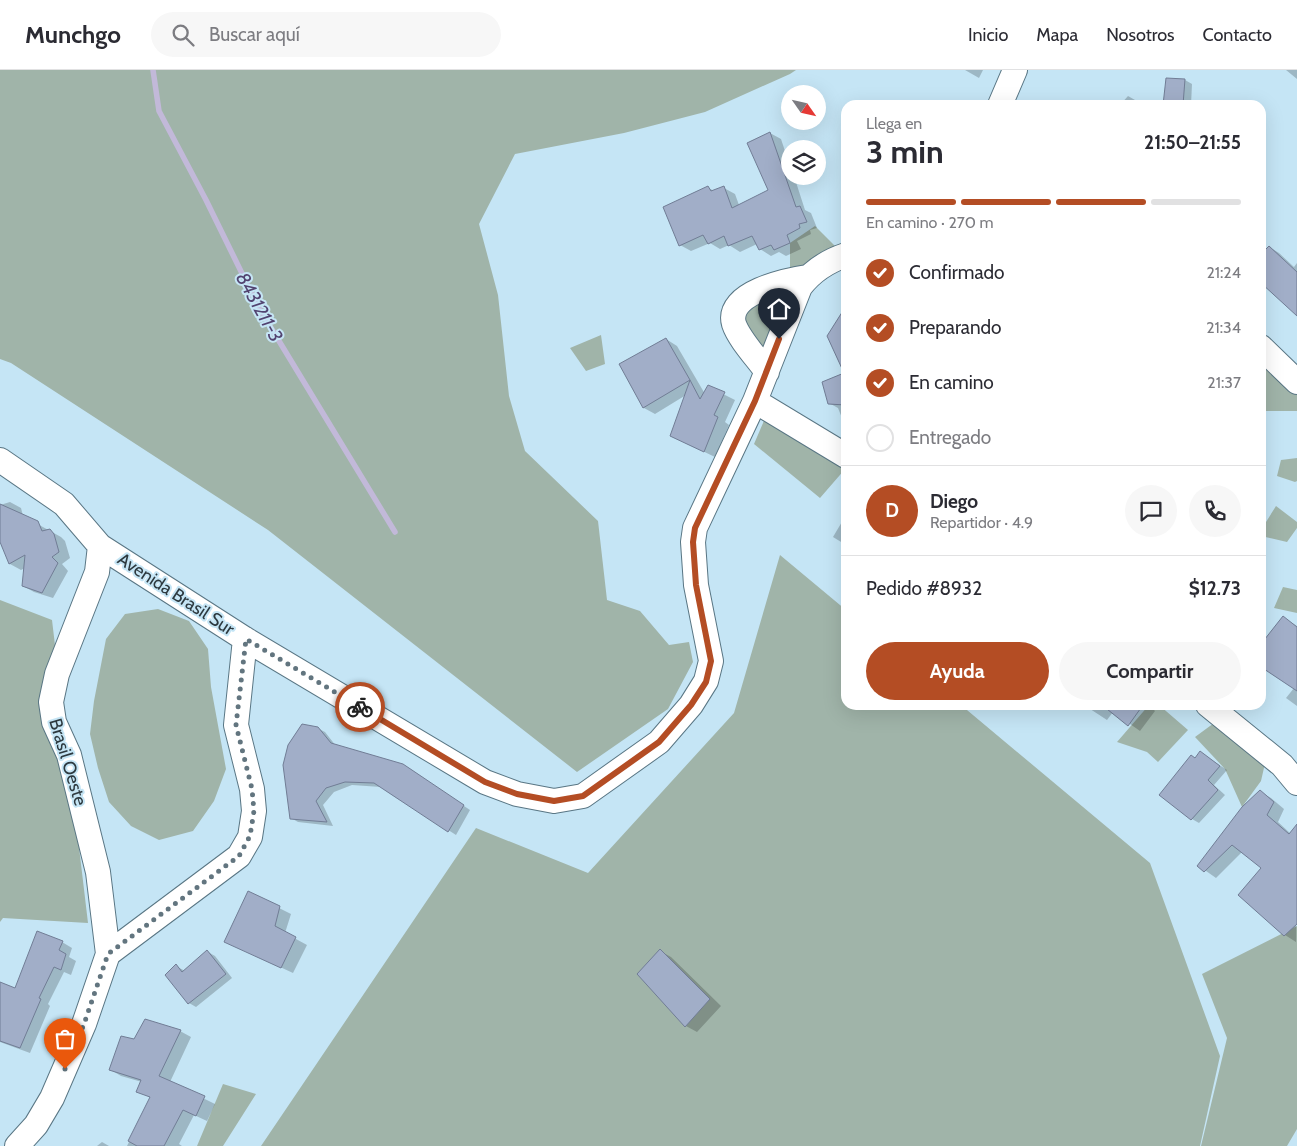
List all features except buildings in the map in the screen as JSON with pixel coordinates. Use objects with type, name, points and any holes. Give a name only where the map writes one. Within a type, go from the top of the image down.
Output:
[{"type":"street","points":[[1007,100],[1015,70]]},
{"type":"street","points":[[841,257],[832,260],[808,277],[800,287],[755,401],[841,453]]},
{"type":"street","points":[[767,372],[738,332],[733,317],[735,309],[739,302],[750,295],[790,280],[808,277]]},
{"type":"street","points":[[1266,352],[1297,382]]},
{"type":"street","name":"Avenida Brasil Sur","points":[[0,460],[64,504],[100,546],[246,639],[485,782],[517,794],[554,801],[583,796],[659,742],[691,705],[706,682],[711,661],[696,585],[693,542],[695,528],[755,401]]},
{"type":"street","name":"Brasil Oeste","points":[[17,1146],[36,1125],[52,1098],[84,1024],[108,954],[98,872],[69,755],[54,722],[51,702],[57,674],[97,572],[100,546]]},
{"type":"street","points":[[108,954],[239,856],[250,836],[254,811],[252,789],[236,725],[246,639]]},
{"type":"street","points":[[1215,710],[1292,768]]},
{"type":"green space","points":[[0,70],[796,70],[705,112],[624,133],[515,154],[479,224],[498,295],[509,396],[525,451],[598,521],[607,600],[640,611],[669,645],[689,642],[693,662],[668,709],[577,772],[268,530],[11,363],[0,359]]},
{"type":"green space","points":[[815,226],[838,249],[841,247],[841,253],[764,350],[743,357],[745,298],[790,275],[790,243]]},
{"type":"green space","points":[[601,335],[605,364],[586,371],[570,348]]},
{"type":"green space","points":[[1266,357],[1297,366],[1297,411],[1266,411]]},
{"type":"green space","points":[[766,416],[841,465],[841,474],[820,498],[754,444]]},
{"type":"green space","points":[[1297,458],[1297,481],[1277,476],[1281,460]]},
{"type":"green space","points":[[1276,506],[1297,522],[1297,528],[1287,542],[1266,537],[1266,522]]},
{"type":"green space","points":[[780,555],[841,606],[841,710],[967,710],[1150,863],[1220,1056],[1200,1146],[261,1146],[476,828],[588,873],[734,713]]},
{"type":"green space","points":[[1283,587],[1297,590],[1297,613],[1274,608]]},
{"type":"green space","points":[[0,600],[52,620],[88,923],[3,918],[0,922]]},
{"type":"green space","points":[[158,609],[189,621],[208,649],[211,687],[226,769],[214,801],[193,831],[159,840],[131,826],[109,802],[90,734],[94,701],[106,639],[125,614]]},
{"type":"green space","points":[[1145,710],[1165,710],[1188,730],[1158,762],[1147,752],[1117,742]]},
{"type":"green space","points":[[1225,715],[1266,759],[1261,781],[1242,807],[1225,769],[1195,737]]},
{"type":"green space","points":[[1297,926],[1297,1129],[1287,1146],[1201,1146],[1227,1038],[1202,974]]},
{"type":"green space","points":[[223,1084],[256,1094],[223,1146],[197,1146]]},
{"type":"waterway","name":"8431211-3","points":[[153,70],[159,111],[206,200],[259,308],[395,532]]},
{"type":"way so far","points":[[65,1069],[84,1024],[108,954],[239,856],[250,836],[254,811],[252,789],[236,725],[246,639],[360,707]]},
{"type":"route","points":[[360,707],[485,782],[517,794],[554,801],[583,796],[659,742],[691,705],[706,682],[711,661],[696,585],[693,542],[695,528],[755,401],[779,339]]}]
